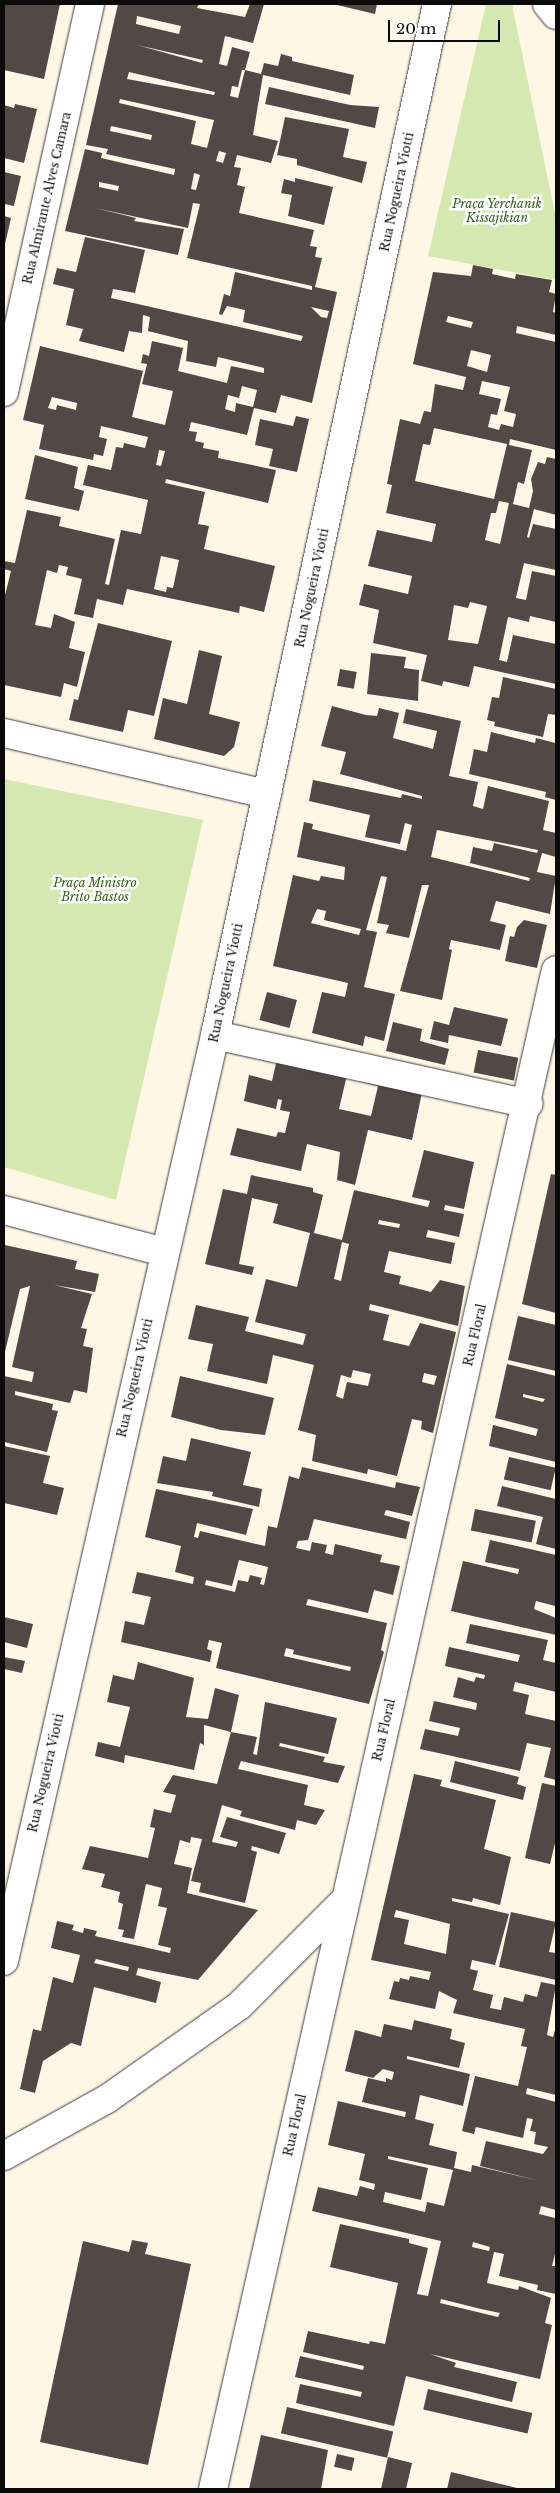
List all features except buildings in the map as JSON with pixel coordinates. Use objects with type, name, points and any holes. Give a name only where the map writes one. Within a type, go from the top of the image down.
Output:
[{"type":"street","name":"Rua Almirante Alves Camara","points":[[4,392],[90,4]]},
{"type":"street","name":"Rua Nogueira Viotti","points":[[4,1961],[164,1252],[215,1035],[438,4]]},
{"type":"street","points":[[547,4],[556,16]]},
{"type":"street","points":[[4,733],[267,794]]},
{"type":"street","name":"Rua Floral","points":[[213,2489],[345,1900],[528,1104],[556,970]]},
{"type":"street","points":[[215,1035],[528,1104]]},
{"type":"street","points":[[4,1210],[164,1252]]},
{"type":"street","points":[[4,2156],[107,2098],[239,2006],[345,1900]]},
{"type":"green space","name":"Praça Yerchanik Kissajikian","points":[[486,4],[512,4],[555,214],[556,280],[428,256]]},
{"type":"green space","name":"Praça Ministro Brito Bastos","points":[[4,779],[203,820],[116,1200],[4,1167]]}]
